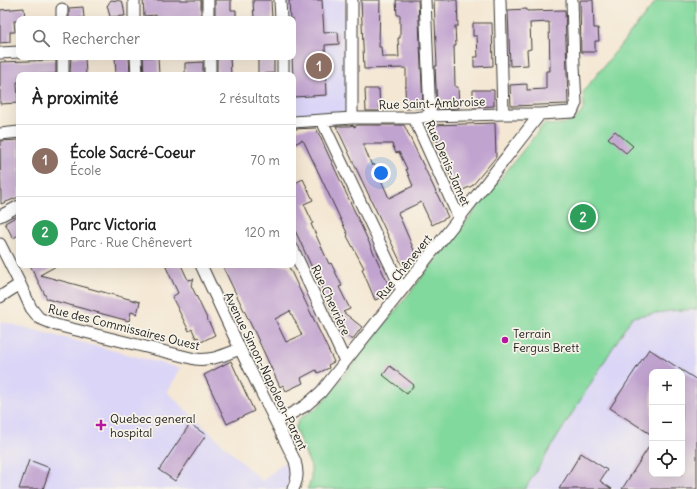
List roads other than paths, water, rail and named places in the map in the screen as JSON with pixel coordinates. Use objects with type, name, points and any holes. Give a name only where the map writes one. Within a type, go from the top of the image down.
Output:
[{"type":"street","points":[[134,0],[134,16]]},
{"type":"street","points":[[208,0],[208,16]]},
{"type":"street","points":[[280,0],[281,16]]},
{"type":"street","points":[[352,0],[352,118]]},
{"type":"street","points":[[425,0],[430,116]]},
{"type":"street","points":[[500,0],[503,114]]},
{"type":"street","name":"Rue Saint-Ambroise","points":[[296,122],[352,118],[414,118],[430,116],[572,112],[576,103],[572,0]]},
{"type":"street","points":[[0,53],[16,52]]},
{"type":"street","points":[[62,60],[63,72]]},
{"type":"street","points":[[136,60],[137,72]]},
{"type":"street","points":[[210,60],[210,72]]},
{"type":"street","points":[[283,60],[284,72]]},
{"type":"street","name":"Rue Chênevert","points":[[276,422],[305,406],[321,392],[540,114]]},
{"type":"street","name":"Rue Denis-Jamet","points":[[414,118],[459,218]]},
{"type":"street","points":[[322,121],[402,290]]},
{"type":"street","points":[[0,134],[16,132]]},
{"type":"street","points":[[0,216],[16,208]]},
{"type":"street","name":"Rue des Commissaires Ouest","points":[[0,244],[31,308],[39,318],[56,325],[195,359],[206,360],[217,358],[240,349]]},
{"type":"street","name":"Rue Chevrière","points":[[296,255],[346,361]]},
{"type":"street","name":"Avenue Simon-Napoleon-Parent","points":[[202,268],[295,461],[297,480],[293,489]]},
{"type":"street","points":[[0,297],[20,284]]},
{"type":"place","name":"École Sacré-Coeur","points":[[319,66]]},
{"type":"place","name":"Parc Victoria","points":[[583,217]]},
{"type":"place","name":"Terrain Fergus Brett","points":[[505,340]]},
{"type":"place","name":"Quebec general hospital","points":[[101,425]]}]
